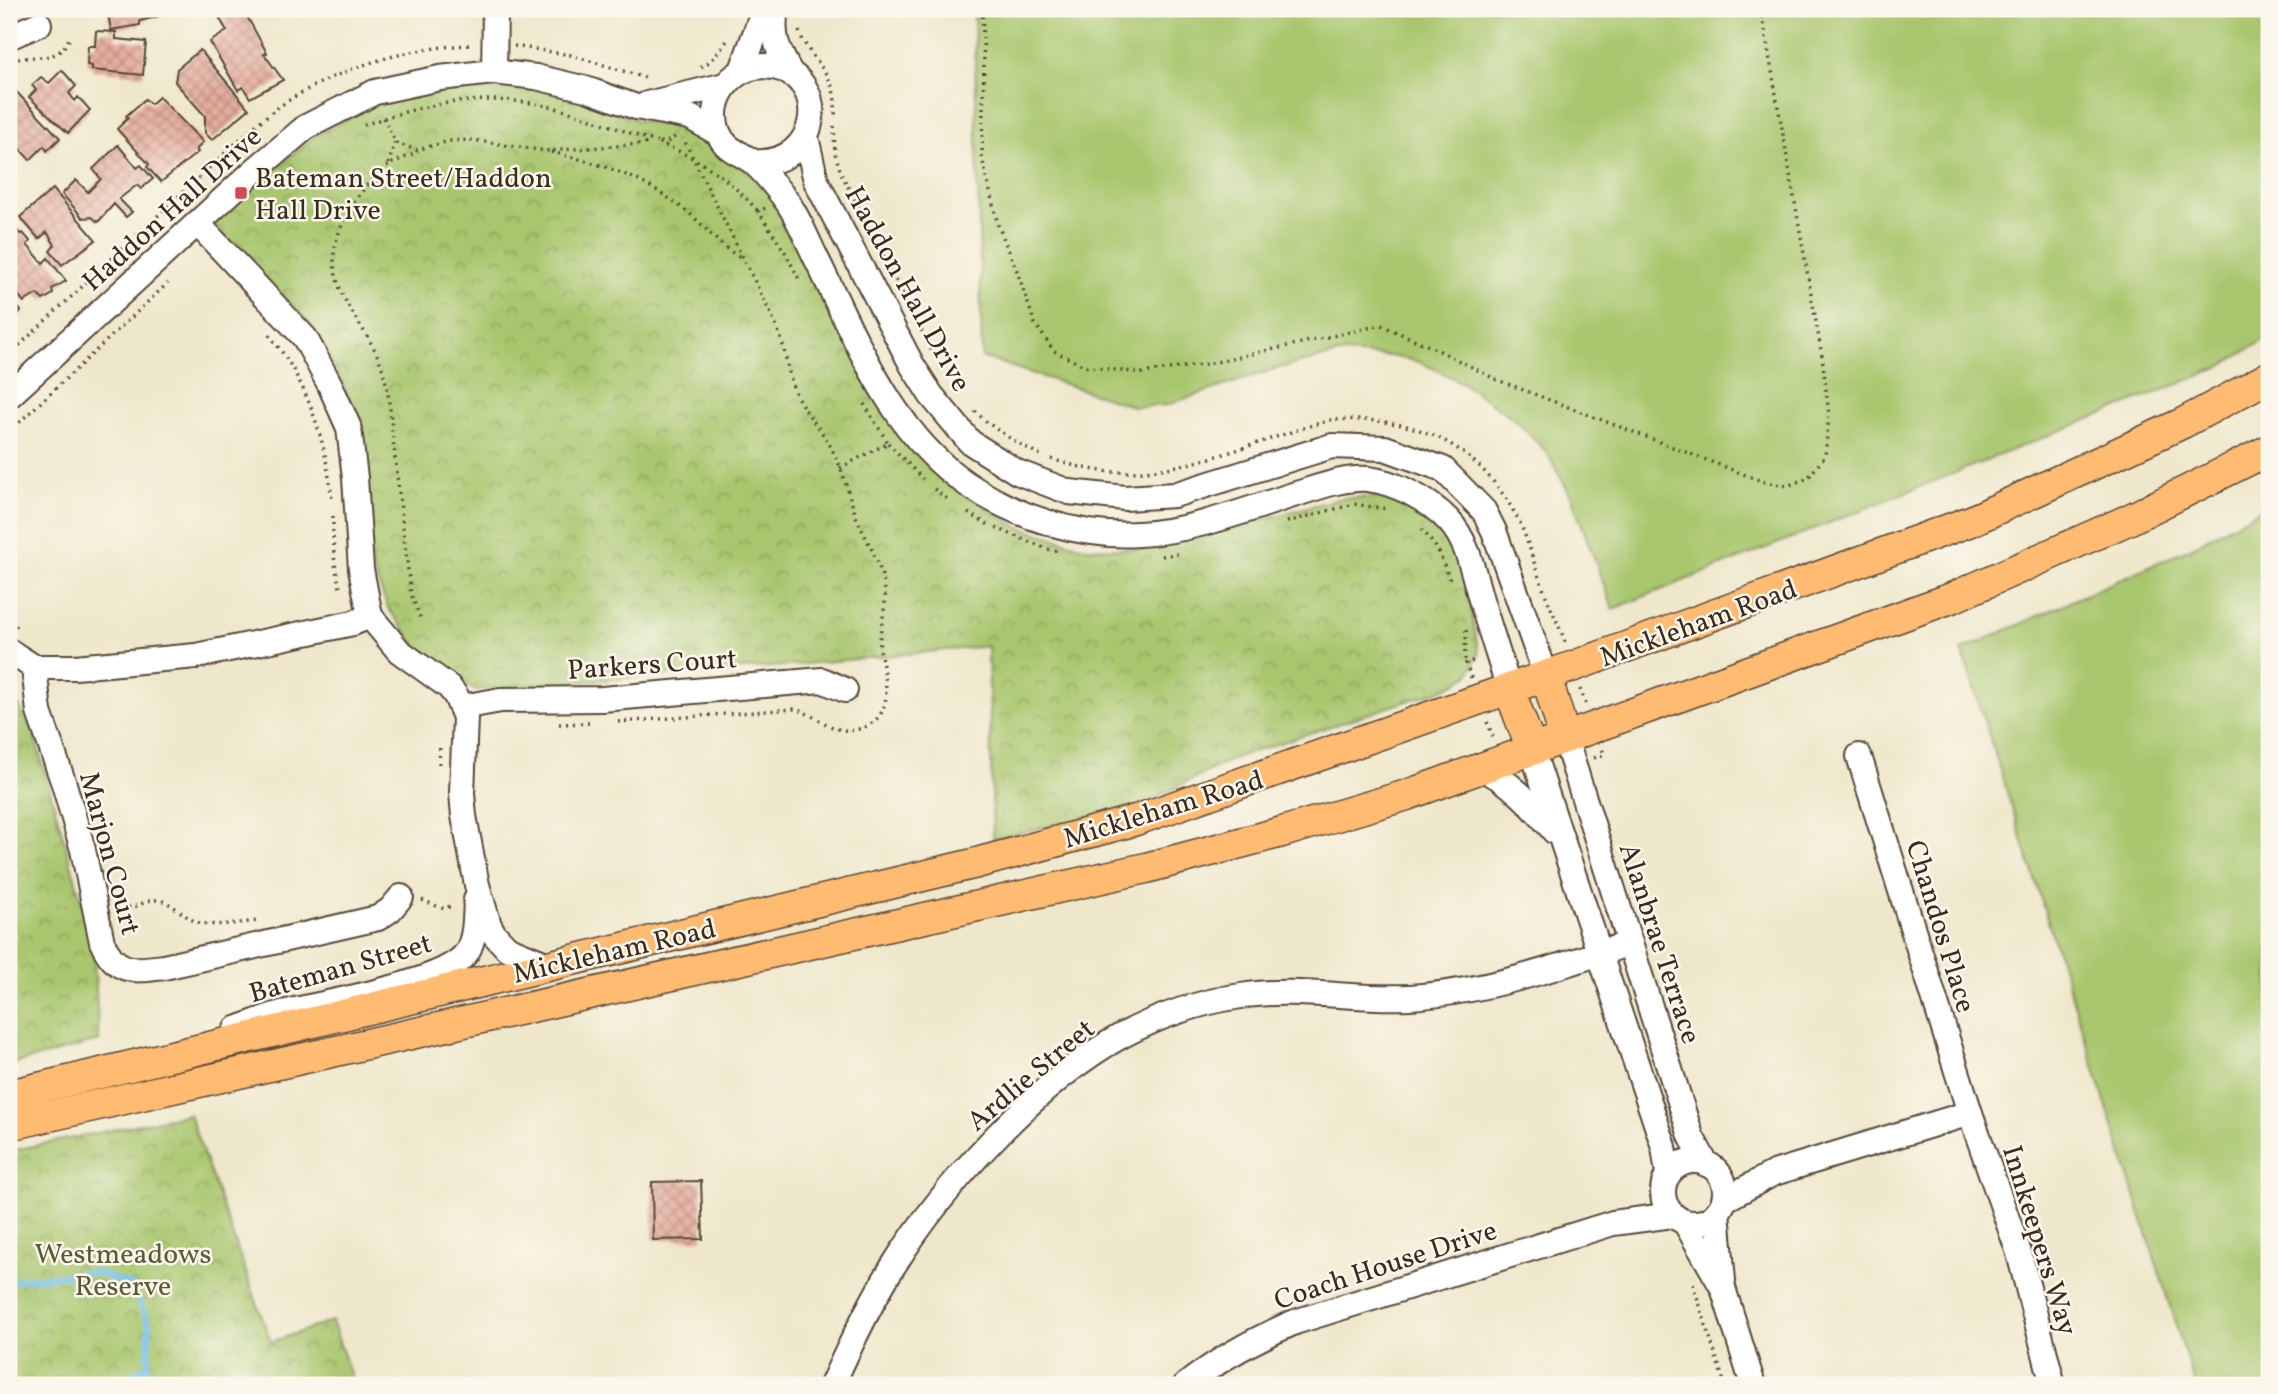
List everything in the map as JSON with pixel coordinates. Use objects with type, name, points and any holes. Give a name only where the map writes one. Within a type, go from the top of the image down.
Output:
[{"type":"main road","name":"Mickleham Road","points":[[9,1095],[973,864],[1136,820],[1857,565],[1971,521],[2183,423],[2269,377]]},
{"type":"main road","name":"Mickleham Road","points":[[9,1125],[1146,868],[1282,832],[1406,795],[1954,597],[2130,519],[2269,450]]},
{"type":"main road","points":[[1546,676],[1565,738]]},
{"type":"main road","points":[[1509,689],[1532,750]]},
{"type":"street","points":[[494,72],[495,9]]},
{"type":"street","points":[[764,9],[733,77],[717,100],[715,116],[718,133],[724,144],[737,155],[753,162],[765,163],[781,159],[796,150],[806,137],[811,118],[810,101],[803,86],[791,74],[777,48],[773,22],[776,9]]},
{"type":"street","points":[[9,37],[39,23]]},
{"type":"street","points":[[733,77],[758,66],[775,67],[791,74]]},
{"type":"street","name":"Haddon Hall Drive","points":[[9,396],[254,171],[306,127],[375,92],[440,78],[494,72],[586,89],[636,107],[683,114],[718,133]]},
{"type":"street","name":"Haddon Hall Drive","points":[[683,114],[733,77]]},
{"type":"street","name":"Haddon Hall Drive","points":[[806,137],[816,181],[912,365],[931,395],[970,442],[1017,472],[1069,492],[1125,498],[1174,495],[1332,446],[1385,448],[1443,469],[1484,511],[1494,531],[1546,676]]},
{"type":"street","points":[[753,162],[788,203],[874,375],[907,427],[929,452],[967,484],[1023,514],[1081,531],[1137,535],[1189,527],[1339,481],[1368,479],[1401,489],[1421,499],[1449,521],[1466,552],[1509,689]]},
{"type":"street","points":[[198,224],[305,338],[349,428],[355,478],[362,619],[399,651],[449,687],[462,707]]},
{"type":"street","points":[[9,651],[36,667],[75,667],[196,656],[362,619]]},
{"type":"street","name":"Marjon Court","points":[[36,667],[39,712],[72,811],[102,942],[107,954],[117,964],[138,970],[164,967],[378,918],[390,910],[401,897]]},
{"type":"street","name":"Parkers Court","points":[[462,707],[502,700],[602,699],[822,680],[845,690]]},
{"type":"street","name":"Bateman Street","points":[[162,1058],[280,1014],[421,979],[449,967],[467,952],[471,941],[461,793],[465,717],[462,707]]},
{"type":"street","name":"Alanbrae Terrace","points":[[1565,738],[1691,1136],[1713,1169]]},
{"type":"street","points":[[1532,750],[1664,1147],[1672,1201],[1723,1288],[1754,1385]]},
{"type":"street","name":"Chandos Place","points":[[1859,756],[1970,1113]]},
{"type":"street","points":[[1480,768],[1502,779],[1541,815],[1561,839]]},
{"type":"street","name":"Bateman Street","points":[[468,892],[499,941],[518,954],[548,965]]},
{"type":"street","name":"Ardlie Street","points":[[832,1385],[857,1330],[892,1267],[954,1183],[1014,1120],[1043,1094],[1119,1038],[1185,1008],[1234,997],[1274,992],[1407,997],[1450,993],[1497,984],[1630,943]]},
{"type":"street","points":[[1672,1201],[1703,1222],[1720,1206],[1774,1173],[1970,1113]]},
{"type":"street","name":"Innkeepers Way","points":[[1970,1113],[2020,1253],[2053,1385]]},
{"type":"street","points":[[1672,1201],[1676,1166],[1685,1162],[1696,1161],[1713,1169],[1774,1173]]},
{"type":"street","points":[[1713,1169],[1723,1182],[1720,1206],[1723,1288]]},
{"type":"street","name":"Coach House Drive","points":[[1186,1385],[1248,1342],[1295,1322],[1613,1223],[1672,1201]]},
{"type":"path","points":[[982,9],[982,158],[998,225],[1035,324],[1054,351],[1084,366],[1141,373],[1212,363],[1381,325],[1496,379],[1764,482],[1787,486],[1808,478],[1825,456],[1829,414],[1822,356],[1760,9]]},
{"type":"path","points":[[799,24],[799,32],[806,47],[823,66],[833,89],[835,153],[841,173],[939,364]]},
{"type":"path","points":[[9,61],[50,57],[66,45],[71,35]]},
{"type":"path","points":[[609,722],[793,709],[806,711],[835,730],[848,732],[871,723],[882,710],[887,698],[879,641],[885,610],[882,577],[857,519],[845,478],[832,449],[797,396],[782,341],[770,312],[684,143],[684,75],[711,61],[729,35]]},
{"type":"path","points":[[354,129],[415,108],[492,100],[526,102],[559,109],[651,141],[667,142],[683,114]]},
{"type":"path","points":[[383,118],[395,142],[388,165]]},
{"type":"path","points":[[421,620],[411,594],[386,382],[372,344],[341,293],[334,261],[335,247],[354,204],[365,187],[388,165],[449,141],[472,140],[546,150],[599,163],[629,174],[691,214],[732,253],[742,258]]},
{"type":"path","points":[[546,150],[644,144],[651,141]]},
{"type":"path","points":[[395,142],[418,150],[426,149]]},
{"type":"path","points":[[657,142],[709,166],[758,211]]},
{"type":"path","points":[[9,432],[176,276]]},
{"type":"path","points":[[262,327],[290,363],[309,399],[322,438],[332,501],[335,570],[341,593],[362,619]]},
{"type":"path","points":[[972,407],[988,424],[1047,458],[1083,469],[1119,472],[1160,470],[1190,463],[1331,420],[1388,421],[1415,427],[1470,458],[1493,480],[1514,511],[1523,531],[1562,634]]},
{"type":"path","points":[[9,613],[36,667]]},
{"type":"path","points":[[548,723],[597,723]]},
{"type":"path","points":[[439,766],[441,734]]},
{"type":"path","points":[[401,897],[419,899],[443,909],[453,905],[468,892]]},
{"type":"path","points":[[116,897],[125,907],[133,908],[156,900],[167,903],[199,923],[270,920]]},
{"type":"path","points":[[1692,1280],[1725,1385]]},
{"type":"green space","points":[[974,9],[2269,9],[2269,337],[2218,368],[1613,609],[1571,496],[1546,451],[1513,418],[1461,382],[1420,362],[1391,356],[1344,353],[1278,368],[1166,405],[1135,407],[982,357]]},
{"type":"green space","points":[[496,85],[543,89],[590,101],[637,120],[686,129],[747,171],[784,209],[959,490],[1018,527],[1087,548],[1142,549],[1341,498],[1384,497],[1418,508],[1445,532],[1461,558],[1479,653],[1468,676],[1444,689],[1234,758],[1141,805],[993,839],[988,646],[794,665],[474,690],[416,645],[388,608],[372,567],[361,431],[344,386],[314,328],[213,224],[314,137],[379,101],[449,88]]},
{"type":"green space","points":[[2269,505],[2269,1385],[2195,1385],[1962,650],[2188,549]]},
{"type":"green space","points":[[9,688],[34,734],[93,942],[99,1041],[9,1065]]},
{"type":"green space","name":"Westmeadows Reserve","points":[[189,1114],[271,1342],[332,1321],[354,1385],[9,1385],[9,1151]]},
{"type":"building","points":[[107,9],[178,11],[140,21],[140,25],[111,30]]},
{"type":"building","points":[[243,9],[267,53],[264,54],[283,80],[250,98],[243,87],[238,90],[210,42],[227,31],[220,19]]},
{"type":"building","points":[[96,31],[116,32],[116,39],[146,42],[143,75],[92,70],[92,66],[87,65],[88,46],[95,46]]},
{"type":"building","points":[[200,50],[249,109],[212,140],[205,133],[205,116],[175,82],[177,69]]},
{"type":"building","points":[[62,70],[76,86],[69,93],[75,101],[78,97],[90,110],[68,133],[29,97],[36,90],[32,85],[41,77],[49,83]]},
{"type":"building","points":[[9,84],[60,138],[47,151],[44,146],[30,160],[9,137]]},
{"type":"building","points":[[159,97],[203,142],[196,150],[198,152],[161,182],[147,167],[149,164],[117,129],[128,118],[126,116],[145,99],[151,104]]},
{"type":"building","points":[[118,145],[137,168],[141,165],[153,179],[141,189],[137,185],[119,199],[132,212],[126,217],[114,204],[98,222],[92,217],[83,218],[62,194],[76,180],[88,192],[101,179],[93,169]]},
{"type":"building","points":[[53,189],[96,240],[62,265],[50,251],[55,245],[47,232],[39,239],[20,217]]},
{"type":"building","points":[[9,219],[20,234],[23,233],[30,241],[27,245],[43,263],[48,258],[66,281],[52,289],[53,294],[43,300],[37,294],[24,302],[9,284]]},
{"type":"building","points":[[9,297],[21,311],[9,324]]},
{"type":"building","points":[[701,1181],[703,1239],[653,1240],[652,1182]]},
{"type":"waterway","points":[[9,1281],[95,1272],[132,1285],[149,1324],[148,1365],[117,1385]]},
{"type":"place","name":"Bateman Street/Haddon Hall Drive","points":[[241,193]]}]
